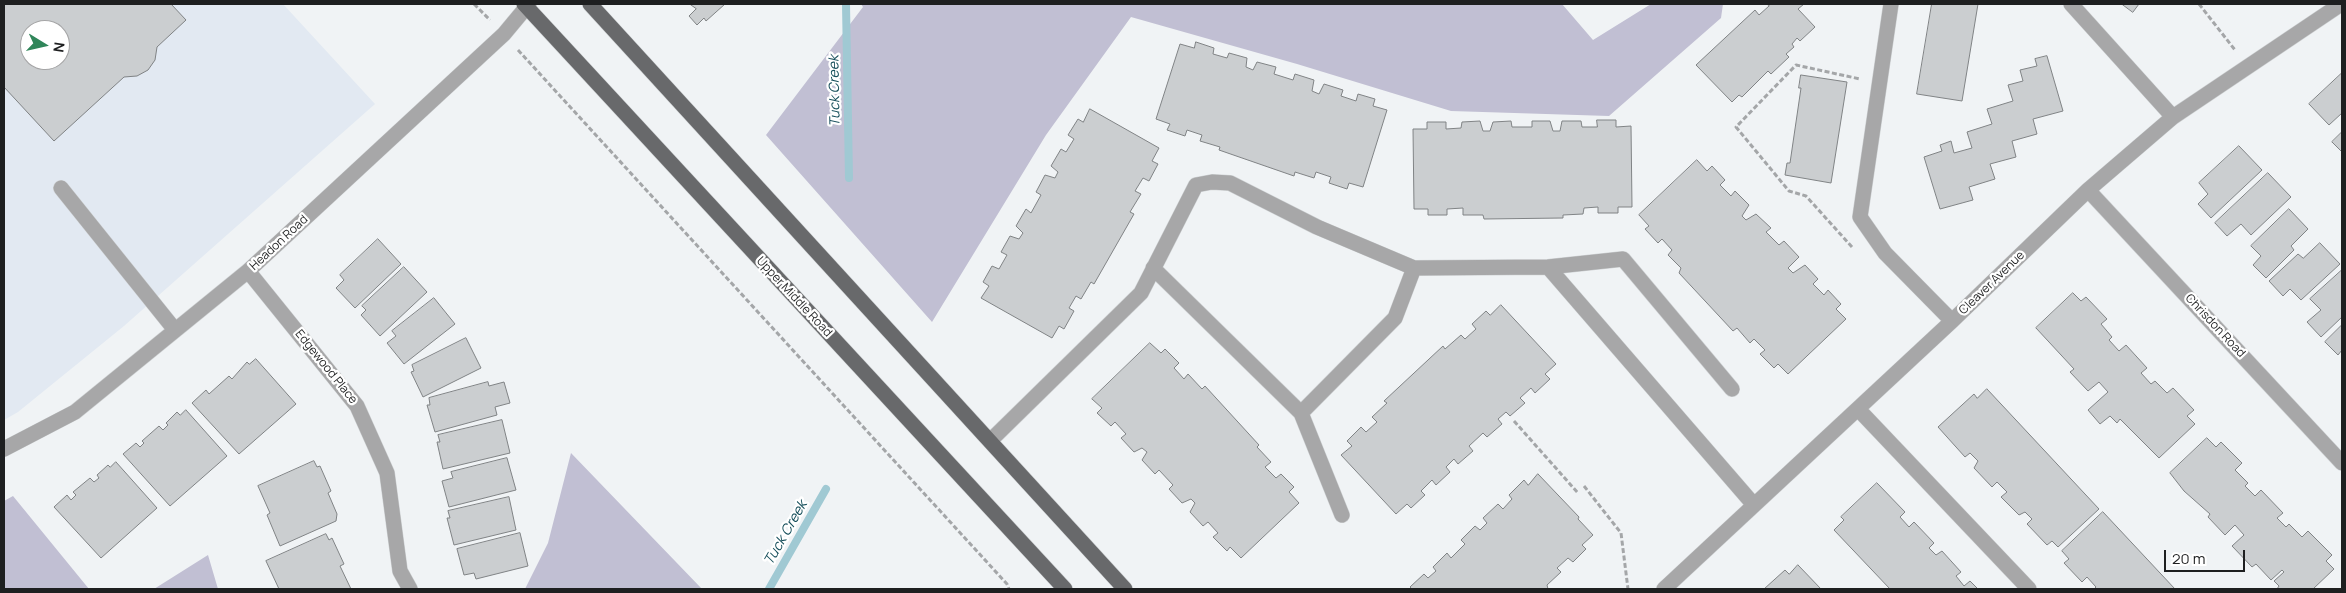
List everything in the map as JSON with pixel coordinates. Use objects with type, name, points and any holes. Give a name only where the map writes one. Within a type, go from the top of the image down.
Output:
[{"type":"main road","points":[[590,4],[1125,589]]},
{"type":"main road","name":"Upper Middle Road","points":[[526,5],[1065,589]]},
{"type":"street","points":[[1891,4],[1860,217],[1886,253],[1952,321]]},
{"type":"street","points":[[2071,4],[2173,117]]},
{"type":"street","name":"Cleaver Avenue","points":[[1669,588],[1754,505],[1952,321],[2088,190],[2173,117],[2341,4]]},
{"type":"street","name":"Headon Road","points":[[4,449],[75,412],[248,271],[504,34],[526,5]]},
{"type":"street","points":[[990,441],[1141,293],[1196,185],[1212,182],[1230,183],[1317,227],[1414,268],[1548,267],[1623,259],[1732,389]]},
{"type":"street","points":[[62,188],[176,330]]},
{"type":"street","name":"Chrisdon Road","points":[[2088,190],[2342,463]]},
{"type":"street","points":[[1548,267],[1754,505]]},
{"type":"street","points":[[1153,268],[1301,413],[1342,515]]},
{"type":"street","points":[[1301,413],[1395,318],[1414,268]]},
{"type":"street","name":"Edgewood Place","points":[[248,271],[357,406],[387,473],[400,571],[410,589]]},
{"type":"street","points":[[1858,409],[2029,589]]},
{"type":"path","points":[[474,4],[504,34],[1007,584],[1009,589]]},
{"type":"path","points":[[2199,4],[2248,66]]},
{"type":"path","points":[[1858,254],[1806,196],[1789,191],[1736,127],[1796,65],[1880,83]]},
{"type":"path","points":[[1514,421],[1578,493]]},
{"type":"path","points":[[1584,486],[1621,533],[1628,589]]},
{"type":"shaded area","points":[[4,4],[283,4],[375,104],[124,326],[18,412],[4,420]]},
{"type":"shaded area","points":[[861,4],[1562,4],[1593,40],[1651,4],[1723,4],[1721,18],[1609,116],[1451,111],[1297,64],[1131,17],[1046,135],[932,322],[766,135],[863,7]]},
{"type":"shaded area","points":[[571,453],[702,589],[525,589],[548,543]]},
{"type":"shaded area","points":[[13,496],[89,589],[4,589],[4,501]]},
{"type":"shaded area","points":[[208,555],[218,589],[154,589]]},
{"type":"building","points":[[4,4],[171,4],[186,20],[157,47],[155,60],[148,70],[137,76],[124,77],[54,141],[4,87]]},
{"type":"building","points":[[690,4],[725,4],[706,21],[704,18],[697,25],[689,16],[696,9]]},
{"type":"building","points":[[1767,4],[1804,4],[1798,9],[1815,27],[1800,41],[1797,38],[1792,44],[1794,47],[1786,54],[1789,57],[1771,74],[1768,71],[1742,97],[1739,95],[1732,102],[1696,65],[1755,10],[1759,15],[1769,6]]},
{"type":"building","points":[[1932,4],[1978,4],[1962,101],[1917,94]]},
{"type":"building","points":[[2122,4],[2139,4],[2133,12]]},
{"type":"building","points":[[1196,42],[1214,48],[1213,54],[1227,58],[1229,53],[1247,58],[1246,67],[1253,70],[1257,62],[1276,67],[1274,74],[1293,80],[1295,74],[1314,80],[1312,91],[1319,94],[1324,84],[1343,90],[1341,96],[1356,101],[1358,94],[1375,99],[1373,106],[1387,110],[1363,187],[1349,183],[1347,189],[1329,183],[1331,177],[1316,172],[1314,178],[1295,172],[1294,176],[1219,150],[1220,147],[1200,141],[1202,135],[1187,130],[1185,136],[1167,130],[1170,124],[1156,119],[1180,44],[1194,48]]},
{"type":"building","points":[[2047,56],[2063,111],[2033,119],[2037,134],[2012,141],[2016,157],[1990,164],[1995,179],[1969,187],[1973,200],[1940,209],[1924,157],[1942,151],[1940,145],[1951,141],[1954,153],[1972,148],[1967,132],[1992,124],[1987,109],[2013,101],[2008,85],[2023,81],[2020,70],[2037,66],[2035,59]]},
{"type":"building","points":[[2342,73],[2342,113],[2329,125],[2309,104]]},
{"type":"building","points":[[1801,75],[1847,82],[1831,183],[1785,175],[1787,163],[1790,163],[1801,88],[1799,88]]},
{"type":"building","points":[[1090,109],[1159,148],[1152,161],[1158,164],[1149,181],[1143,178],[1135,191],[1141,194],[1130,212],[1134,214],[1094,284],[1091,282],[1081,299],[1076,296],[1069,308],[1074,311],[1064,329],[1059,326],[1052,338],[981,298],[989,286],[983,282],[992,266],[999,269],[1007,255],[1001,252],[1010,236],[1019,239],[1023,233],[1016,226],[1026,209],[1031,213],[1041,195],[1036,192],[1045,175],[1055,178],[1058,172],[1051,166],[1061,149],[1066,152],[1074,139],[1068,135],[1078,119],[1083,122]]},
{"type":"building","points":[[1597,120],[1616,120],[1616,127],[1631,126],[1632,207],[1618,207],[1618,213],[1598,213],[1598,207],[1584,208],[1583,214],[1563,215],[1563,218],[1484,219],[1483,215],[1463,215],[1463,208],[1447,209],[1447,215],[1428,215],[1428,209],[1414,209],[1413,129],[1427,129],[1427,122],[1446,122],[1446,129],[1461,128],[1462,122],[1480,121],[1483,131],[1490,131],[1493,122],[1511,121],[1512,127],[1532,127],[1532,121],[1550,121],[1553,131],[1560,131],[1562,121],[1581,121],[1582,127],[1597,127]]},
{"type":"building","points":[[2342,132],[2342,152],[2332,142]]},
{"type":"building","points":[[2239,146],[2262,170],[2211,218],[2198,204],[2208,194],[2199,183]]},
{"type":"building","points":[[1697,160],[1707,171],[1712,166],[1725,180],[1720,185],[1731,196],[1735,191],[1749,205],[1742,216],[1746,220],[1756,214],[1771,228],[1766,232],[1779,245],[1784,241],[1799,257],[1788,268],[1793,273],[1805,265],[1818,279],[1813,284],[1824,295],[1828,290],[1841,304],[1836,309],[1846,319],[1788,374],[1778,364],[1774,368],[1760,354],[1765,350],[1754,339],[1750,343],[1737,328],[1733,331],[1679,273],[1681,268],[1668,255],[1672,250],[1662,239],[1658,243],[1645,229],[1649,226],[1639,215]]},
{"type":"building","points":[[2268,173],[2291,197],[2251,235],[2241,224],[2227,236],[2215,223]]},
{"type":"building","points":[[2289,209],[2308,229],[2291,246],[2294,250],[2266,278],[2253,265],[2261,256],[2251,246]]},
{"type":"building","points":[[378,239],[401,264],[355,308],[336,288],[344,280],[340,275]]},
{"type":"building","points":[[2320,243],[2340,264],[2301,300],[2290,289],[2283,296],[2269,281],[2298,254],[2303,258]]},
{"type":"building","points":[[404,267],[427,292],[380,336],[361,315],[366,310],[362,306]]},
{"type":"building","points":[[2342,270],[2342,317],[2321,337],[2307,322],[2321,310],[2310,299]]},
{"type":"building","points":[[2073,293],[2081,301],[2086,297],[2107,319],[2101,324],[2112,337],[2109,340],[2119,351],[2126,345],[2147,368],[2141,373],[2151,384],[2155,381],[2167,393],[2173,388],[2194,410],[2187,416],[2195,424],[2159,458],[2120,419],[2117,423],[2110,416],[2100,424],[2088,410],[2108,392],[2099,382],[2088,391],[2070,372],[2074,369],[2036,328]]},
{"type":"building","points":[[434,298],[455,324],[404,364],[387,343],[396,336],[392,331]]},
{"type":"building","points":[[1501,305],[1556,364],[1545,374],[1550,379],[1535,393],[1531,388],[1520,398],[1525,403],[1510,416],[1506,412],[1498,419],[1502,424],[1487,437],[1483,433],[1469,446],[1473,451],[1458,464],[1454,459],[1446,467],[1450,472],[1436,485],[1432,480],[1421,491],[1425,495],[1411,508],[1407,504],[1396,514],[1341,455],[1352,446],[1347,441],[1361,427],[1366,432],[1377,422],[1372,417],[1387,403],[1384,401],[1443,346],[1445,349],[1461,335],[1465,339],[1476,329],[1472,324],[1486,311],[1490,315]]},
{"type":"building","points":[[2342,325],[2342,350],[2338,355],[2325,342]]},
{"type":"building","points":[[466,338],[481,368],[423,397],[411,372],[414,371],[412,365]]},
{"type":"building","points":[[1150,343],[1161,353],[1165,349],[1179,363],[1174,368],[1184,379],[1188,374],[1202,389],[1205,386],[1259,445],[1257,447],[1271,462],[1265,467],[1276,478],[1281,474],[1294,487],[1289,492],[1299,503],[1241,558],[1230,547],[1227,551],[1213,537],[1218,533],[1208,522],[1203,526],[1190,512],[1195,503],[1191,499],[1182,503],[1169,489],[1173,485],[1159,470],[1155,474],[1142,460],[1147,452],[1142,448],[1134,452],[1121,438],[1126,434],[1115,422],[1111,426],[1097,413],[1102,408],[1092,399]]},
{"type":"building","points":[[256,359],[296,404],[239,454],[192,403],[206,390],[209,394],[229,376],[232,379],[247,362],[249,364]]},
{"type":"building","points":[[488,382],[489,386],[504,382],[510,403],[495,407],[497,415],[435,432],[427,405],[430,405],[429,398]]},
{"type":"building","points":[[1987,389],[2099,509],[2058,547],[2052,541],[2047,545],[2027,524],[2032,519],[2025,512],[2019,515],[2001,497],[2007,492],[1997,482],[1992,487],[1974,468],[1978,461],[1970,453],[1965,457],[1938,427],[1974,394],[1977,398]]},
{"type":"building","points":[[186,410],[227,456],[170,506],[123,454],[136,443],[140,447],[144,443],[142,441],[159,426],[163,430],[168,425],[166,423],[177,412],[180,415]]},
{"type":"building","points":[[502,420],[510,453],[443,469],[437,442],[440,442],[438,435]]},
{"type":"building","points":[[2207,438],[2216,447],[2221,442],[2242,463],[2235,470],[2248,483],[2245,486],[2255,496],[2261,490],[2283,513],[2277,518],[2286,527],[2289,524],[2302,537],[2308,531],[2332,555],[2326,561],[2334,569],[2313,589],[2277,589],[2279,586],[2274,581],[2284,572],[2282,570],[2271,580],[2256,564],[2252,567],[2232,546],[2244,535],[2235,525],[2225,535],[2208,517],[2210,514],[2184,491],[2170,473]]},
{"type":"building","points":[[507,458],[516,490],[449,507],[442,481],[453,478],[451,472]]},
{"type":"building","points":[[314,461],[317,467],[320,466],[331,491],[328,493],[337,514],[336,521],[280,546],[267,515],[270,513],[258,486]]},
{"type":"building","points":[[116,462],[157,508],[101,558],[54,507],[67,495],[71,500],[76,495],[73,492],[90,478],[94,482],[99,478],[97,475],[108,465],[110,467]]},
{"type":"building","points":[[1538,474],[1579,517],[1578,519],[1593,535],[1582,545],[1586,549],[1573,562],[1568,558],[1557,568],[1561,572],[1547,585],[1548,589],[1412,589],[1410,587],[1424,574],[1428,578],[1436,571],[1433,567],[1447,553],[1451,558],[1465,544],[1461,540],[1475,526],[1480,530],[1487,523],[1483,518],[1498,504],[1503,509],[1512,499],[1509,495],[1524,480],[1528,485]]},
{"type":"building","points":[[1877,483],[1905,512],[1900,517],[1909,527],[1914,522],[1934,543],[1929,548],[1936,555],[1942,551],[1961,572],[1956,576],[1964,586],[1970,581],[1978,589],[1890,589],[1834,530],[1844,520],[1841,517]]},
{"type":"building","points":[[509,497],[516,530],[454,545],[447,518],[450,518],[448,511]]},
{"type":"building","points":[[2103,512],[2175,589],[2094,589],[2096,587],[2087,577],[2082,582],[2064,563],[2069,559],[2062,551]]},
{"type":"building","points":[[520,533],[528,566],[476,579],[474,573],[464,575],[457,549]]},
{"type":"building","points":[[326,534],[329,540],[332,538],[344,564],[340,566],[351,589],[279,589],[266,561]]},
{"type":"building","points":[[1798,565],[1821,589],[1764,589],[1785,570],[1789,574]]},
{"type":"waterway","name":"Tuck Creek","points":[[846,4],[849,178]]},
{"type":"waterway","name":"Tuck Creek","points":[[769,589],[826,489]]}]
